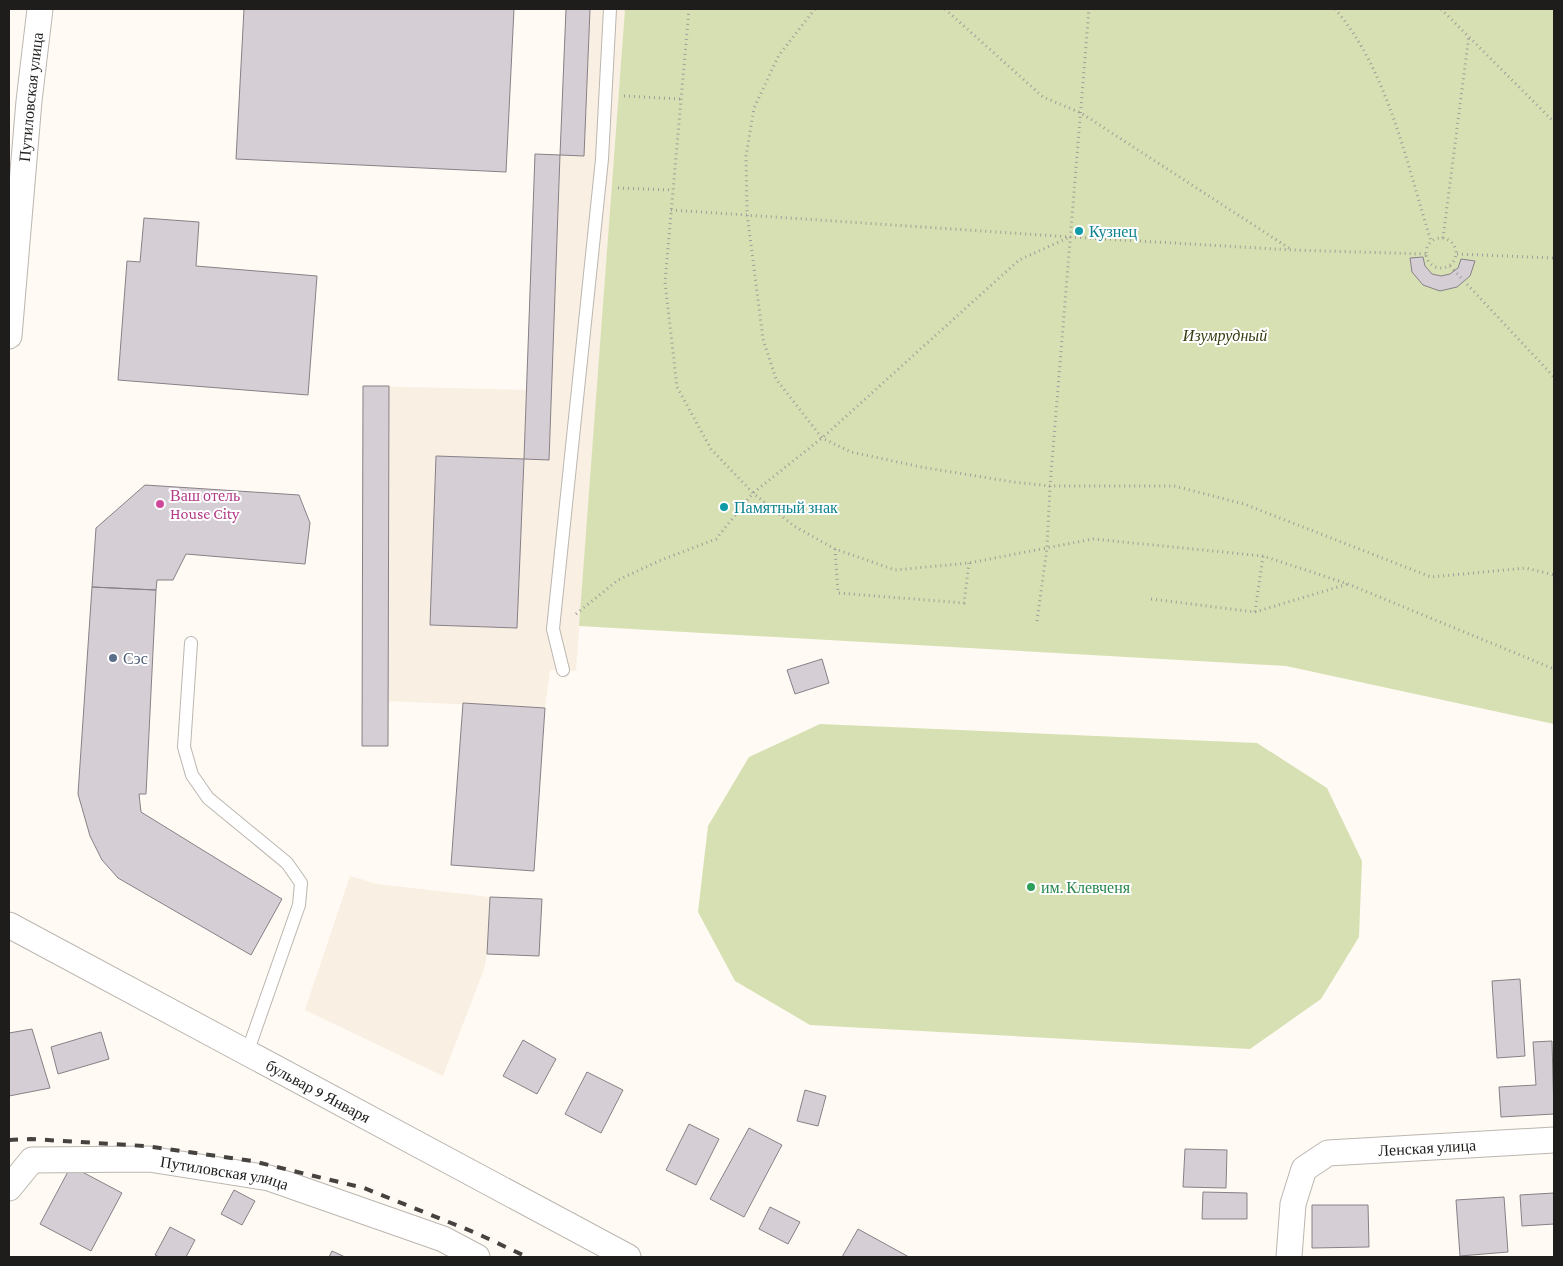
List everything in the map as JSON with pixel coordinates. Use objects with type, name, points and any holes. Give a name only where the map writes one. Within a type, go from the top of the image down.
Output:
[{"type":"street","name":"Путиловская улица","points":[[9,336],[29,101],[40,9]]},
{"type":"street","name":"бульвар 9 Января","points":[[9,925],[628,1257]]},
{"type":"street","name":"Ленская улица","points":[[1289,1257],[1292,1204],[1304,1168],[1328,1153],[1554,1140]]},
{"type":"street","name":"Путиловская улица","points":[[9,1188],[32,1160],[149,1159],[269,1178],[438,1248]]},
{"type":"street","points":[[438,1248],[477,1257]]},
{"type":"lane","points":[[562,670],[553,629],[602,159],[610,9]]},
{"type":"lane","points":[[192,643],[184,747],[192,775],[208,798],[287,863],[301,883],[299,905],[247,1053]]},
{"type":"path","points":[[689,9],[665,282],[677,387],[711,449],[753,493],[794,526],[835,549],[895,570],[969,564],[1093,539],[1263,556],[1348,584],[1554,669]]},
{"type":"path","points":[[815,9],[779,55],[754,108],[746,156],[747,213],[763,339],[776,379],[822,438],[851,452],[922,467],[1050,486],[1174,486],[1244,504],[1431,577],[1526,568],[1554,575]]},
{"type":"path","points":[[945,9],[1043,97],[1081,113],[1292,250]]},
{"type":"path","points":[[1037,621],[1047,548],[1050,486],[1090,9]]},
{"type":"path","points":[[1335,9],[1352,29],[1384,89],[1431,241],[1426,254]]},
{"type":"path","points":[[1441,9],[1554,122]]},
{"type":"path","points":[[1443,238],[1468,35]]},
{"type":"path","points":[[614,96],[681,99]]},
{"type":"path","points":[[616,188],[673,190]]},
{"type":"path","points":[[671,210],[747,213],[1070,237],[1292,250],[1426,254]]},
{"type":"path","points":[[553,629],[618,580],[659,561],[716,539],[753,493],[822,438],[1019,260],[1070,237]]},
{"type":"path","points":[[1426,254],[1435,267],[1450,266],[1455,261],[1455,247],[1450,241],[1443,238],[1431,241]]},
{"type":"path","points":[[1456,254],[1554,258]]},
{"type":"path","points":[[1450,266],[1554,377]]},
{"type":"path","points":[[835,549],[838,593],[964,604],[969,564]]},
{"type":"path","points":[[1255,612],[1263,556]]},
{"type":"path","points":[[1151,599],[1255,612],[1348,584]]},
{"type":"shaded area","points":[[566,9],[625,9],[576,671],[550,670],[545,708],[388,701],[388,746],[362,746],[363,386],[526,390],[535,154],[560,154]]},
{"type":"shaded area","points":[[350,876],[377,884],[490,897],[487,954],[484,969],[443,1076],[305,1010]]},
{"type":"green space","name":"Изумрудный","points":[[625,9],[1554,9],[1554,724],[1286,666],[579,626]]},
{"type":"green space","name":"им. Клевченя","points":[[820,724],[1257,743],[1327,788],[1362,861],[1359,937],[1321,999],[1250,1049],[810,1025],[735,981],[698,912],[708,826],[749,757]]},
{"type":"building","points":[[244,9],[514,9],[506,172],[236,159]]},
{"type":"building","points":[[566,9],[590,9],[584,156],[560,155]]},
{"type":"building","points":[[535,154],[560,155],[549,460],[524,459]]},
{"type":"building","points":[[144,218],[199,222],[196,266],[317,276],[308,395],[118,380],[127,261],[140,262]]},
{"type":"building","points":[[1423,257],[1425,266],[1432,274],[1441,276],[1450,274],[1458,268],[1461,259],[1475,261],[1470,276],[1457,287],[1440,291],[1423,285],[1412,272],[1410,258]]},
{"type":"building","points":[[363,386],[389,386],[388,746],[362,746]]},
{"type":"building","points":[[436,456],[524,459],[517,628],[430,625]]},
{"type":"building","points":[[145,485],[299,495],[310,523],[305,564],[186,554],[173,580],[157,580],[156,590],[92,587],[96,528]]},
{"type":"building","points":[[92,587],[156,590],[146,794],[139,794],[141,812],[282,899],[251,955],[118,878],[102,860],[90,836],[78,794]]},
{"type":"building","points":[[822,659],[829,683],[795,694],[787,670]]},
{"type":"building","points":[[463,703],[545,708],[534,871],[451,865]]},
{"type":"building","points":[[490,897],[542,899],[539,956],[487,954]]},
{"type":"building","points":[[1520,979],[1525,1056],[1497,1058],[1492,981]]},
{"type":"building","points":[[32,1029],[50,1088],[9,1096],[9,1033]]},
{"type":"building","points":[[101,1032],[109,1059],[58,1074],[51,1047]]},
{"type":"building","points":[[523,1040],[556,1059],[537,1094],[503,1076]]},
{"type":"building","points":[[1552,1041],[1554,1114],[1501,1117],[1499,1087],[1536,1085],[1533,1042]]},
{"type":"building","points":[[587,1072],[623,1090],[601,1133],[565,1114]]},
{"type":"building","points":[[805,1090],[826,1096],[818,1126],[797,1121]]},
{"type":"building","points":[[689,1124],[719,1139],[696,1185],[666,1170]]},
{"type":"building","points":[[749,1128],[782,1145],[744,1217],[710,1199]]},
{"type":"building","points":[[1185,1149],[1227,1150],[1226,1188],[1183,1187]]},
{"type":"building","points":[[71,1166],[122,1193],[91,1251],[40,1224]]},
{"type":"building","points":[[234,1190],[255,1201],[242,1225],[221,1214]]},
{"type":"building","points":[[1203,1192],[1247,1193],[1247,1219],[1202,1219]]},
{"type":"building","points":[[1554,1193],[1554,1224],[1522,1226],[1520,1195]]},
{"type":"building","points":[[1504,1197],[1508,1252],[1460,1256],[1456,1200]]},
{"type":"building","points":[[1312,1205],[1368,1205],[1369,1247],[1312,1248]]},
{"type":"building","points":[[770,1207],[800,1222],[788,1244],[759,1229]]},
{"type":"building","points":[[170,1227],[195,1240],[186,1257],[159,1257],[155,1255]]},
{"type":"building","points":[[858,1229],[909,1257],[842,1257]]},
{"type":"building","points":[[332,1251],[345,1257],[329,1257]]},
{"type":"railway","points":[[9,1140],[31,1139],[145,1146],[252,1161],[364,1188],[476,1233],[527,1257]]},
{"type":"place","name":"Кузнец","points":[[1079,231]]},
{"type":"place","name":"Ваш отель House City","points":[[160,504]]},
{"type":"place","name":"Памятный знак","points":[[724,507]]},
{"type":"place","name":"Сэс","points":[[113,658]]},
{"type":"place","name":"им. Клевченя","points":[[1031,887]]}]
